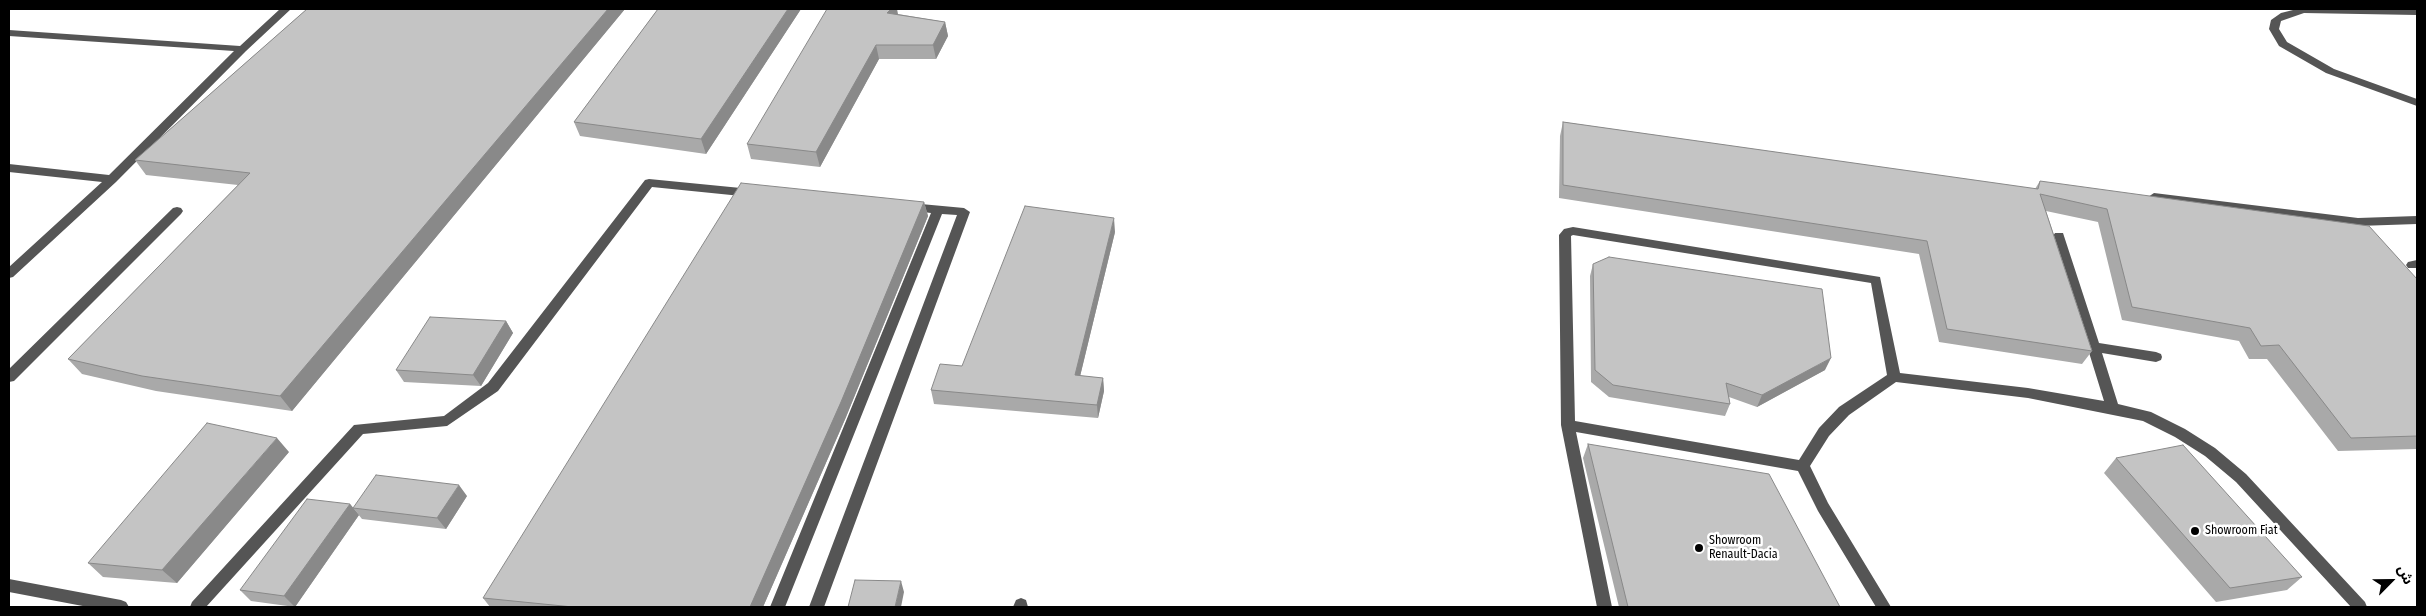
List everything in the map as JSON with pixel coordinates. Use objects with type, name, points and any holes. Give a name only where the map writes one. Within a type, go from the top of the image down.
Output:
[{"type":"street","points":[[9,274],[112,179],[242,49],[286,9]]},
{"type":"street","points":[[2417,12],[2304,10],[2285,15],[2276,20],[2274,29],[2283,44],[2330,71],[2417,104]]},
{"type":"street","points":[[9,33],[242,49]]},
{"type":"street","points":[[9,168],[112,179]]},
{"type":"street","points":[[197,607],[358,429],[447,421],[493,387],[650,183],[769,194]]},
{"type":"street","points":[[2144,196],[2358,222],[2412,220],[2417,228]]},
{"type":"street","points":[[817,607],[964,212],[898,206]]},
{"type":"street","points":[[777,607],[938,210]]},
{"type":"street","points":[[9,377],[177,211]]},
{"type":"street","points":[[2358,222],[2368,233]]},
{"type":"street","points":[[1604,607],[1568,425],[1564,235],[1573,230],[1876,280],[1894,377]]},
{"type":"street","points":[[2060,236],[2112,408]]},
{"type":"street","points":[[2094,347],[2156,357]]},
{"type":"street","points":[[1803,466],[1824,432],[1844,411],[1894,377],[2028,394],[2112,408],[2146,416],[2180,433],[2210,452],[2241,478],[2360,607]]},
{"type":"street","points":[[1568,425],[1803,466]]},
{"type":"street","points":[[1803,466],[1823,507],[1884,607]]},
{"type":"street","points":[[9,585],[121,607]]},
{"type":"building","points":[[307,9],[608,9],[280,396],[142,376],[68,359],[250,173],[135,160]]},
{"type":"building","points":[[658,9],[788,9],[701,139],[574,122]]},
{"type":"building","points":[[827,9],[891,9],[887,13],[945,22],[933,45],[876,45],[816,152],[747,144]]},
{"type":"building","points":[[1563,122],[2038,189],[2040,181],[2369,226],[2417,279],[2417,436],[2351,438],[2279,345],[2261,346],[2250,328],[2132,307],[2107,209],[2040,194],[2092,351],[1947,329],[1927,241],[1563,185]]},
{"type":"building","points":[[741,183],[924,202],[841,402],[750,607],[573,607],[483,598]]},
{"type":"building","points":[[1025,206],[1114,218],[1075,375],[1103,378],[1097,405],[931,390],[940,364],[962,366]]},
{"type":"building","points":[[1609,257],[1822,289],[1831,358],[1762,395],[1726,383],[1730,404],[1613,385],[1595,370],[1593,264]]},
{"type":"building","points":[[430,317],[506,321],[473,375],[396,370]]},
{"type":"building","points":[[207,423],[277,438],[162,570],[88,563]]},
{"type":"building","name":"Showroom Renault-Dacia","points":[[1588,444],[1769,474],[1840,607],[1628,607]]},
{"type":"building","name":"Showroom Fiat","points":[[2183,445],[2302,577],[2230,588],[2116,458]]},
{"type":"building","points":[[376,475],[459,485],[437,518],[353,508]]},
{"type":"building","points":[[307,499],[350,504],[284,596],[240,590]]},
{"type":"building","points":[[855,580],[901,581],[895,607],[848,607]]},
{"type":"place","name":"Showroom Fiat","points":[[2195,531]]},
{"type":"place","name":"Showroom Renault-Dacia","points":[[1699,548]]}]
